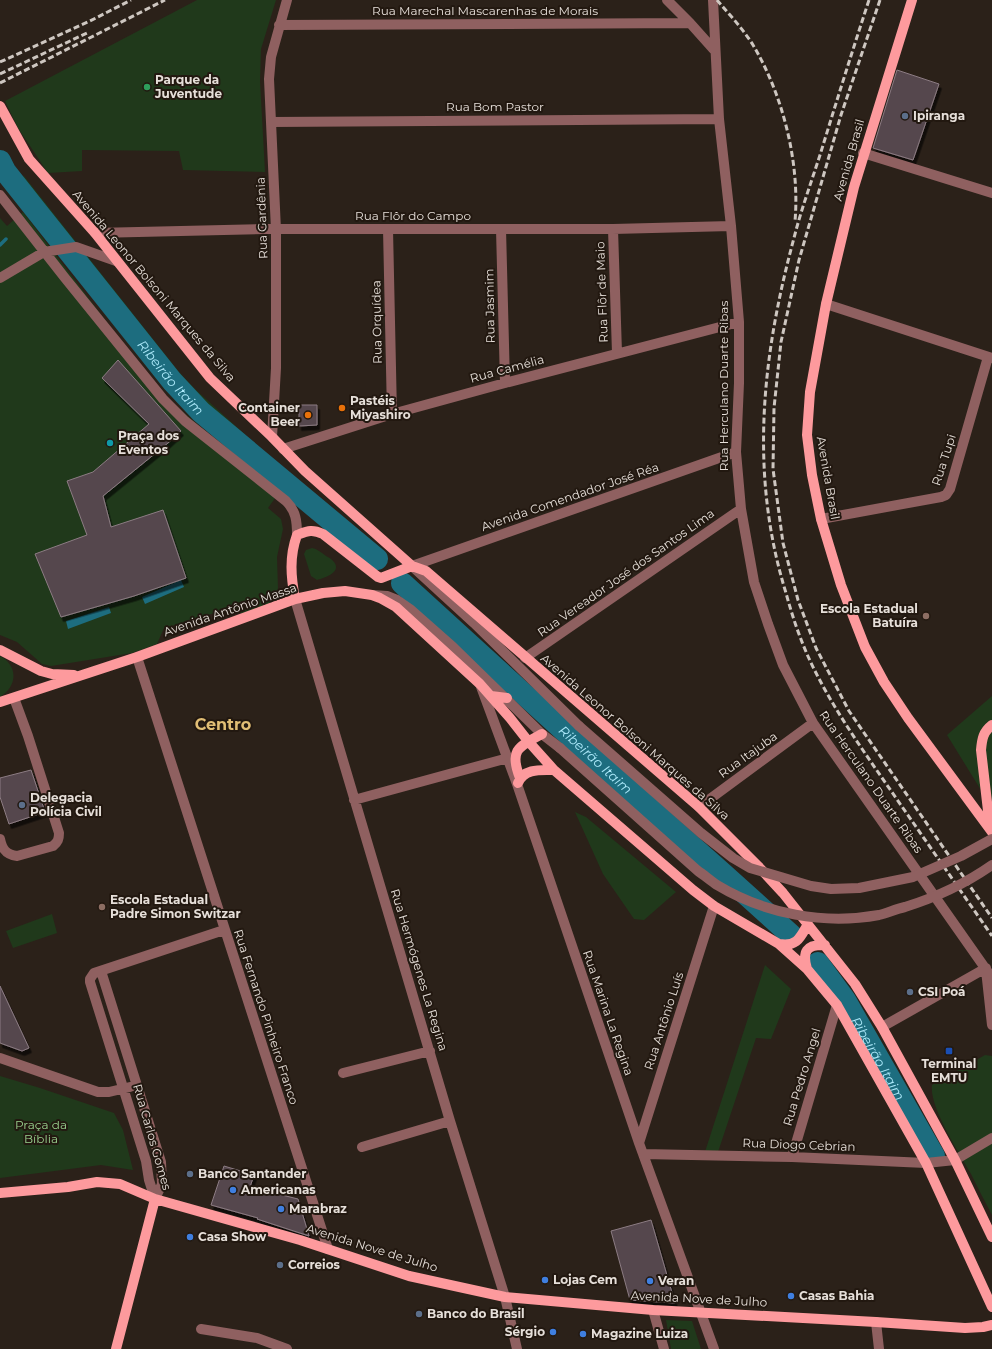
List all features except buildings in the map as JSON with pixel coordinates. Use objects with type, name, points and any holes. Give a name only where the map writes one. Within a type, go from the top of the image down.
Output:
[{"type":"main road","name":"Avenida Brasil","points":[[912,0],[854,187],[826,304],[810,392],[807,435],[812,475],[821,519],[841,585],[865,647],[884,682],[908,718],[991,834]]},
{"type":"main road","name":"Avenida Leonor Bolsoni Marques da Silva","points":[[0,106],[29,159],[95,233],[210,378],[272,437],[305,471],[412,566],[426,571],[699,807],[783,893],[855,984],[882,1027],[955,1160],[992,1237]]},
{"type":"main road","points":[[295,599],[291,564],[294,543],[297,535],[307,531],[315,530],[323,534],[381,578],[412,566]]},
{"type":"main road","name":"Avenida Antônio Massa","points":[[0,702],[137,657],[295,599],[323,593],[345,591],[372,595],[396,607],[480,684]]},
{"type":"main road","name":"Avenida Antônio Massa","points":[[0,650],[41,671],[52,674],[80,675]]},
{"type":"main road","points":[[480,684],[510,718],[528,742],[554,770],[693,890],[714,906],[778,944],[807,969],[837,1005],[926,1163],[992,1307]]},
{"type":"main road","points":[[491,696],[507,698]]},
{"type":"main road","points":[[991,834],[981,750],[982,738],[986,729],[992,724]]},
{"type":"main road","points":[[519,781],[515,756],[521,746],[542,734]]},
{"type":"main road","points":[[519,781],[526,773],[532,771],[554,770]]},
{"type":"main road","points":[[778,944],[785,945],[796,942],[801,937],[808,924]]},
{"type":"main road","points":[[807,969],[804,959],[805,952],[811,946],[817,944],[825,945]]},
{"type":"main road","name":"Avenida Nove de Julho","points":[[0,1193],[68,1187],[98,1182],[120,1184],[155,1199],[328,1249],[408,1276],[505,1297],[653,1310],[966,1328],[992,1325]]},
{"type":"main road","points":[[116,1349],[155,1199]]},
{"type":"street","name":"Rua Gardênia","points":[[272,437],[276,368],[276,230],[269,80],[271,57],[287,0]]},
{"type":"street","points":[[667,0],[690,23],[714,51]]},
{"type":"street","name":"Rua Herculano Duarte Ribas","points":[[713,0],[714,51],[719,119],[731,226],[739,322],[739,383],[736,452],[741,509],[754,582],[783,665],[813,724],[992,978]]},
{"type":"street","name":"Rua Marechal Mascarenhas de Morais","points":[[279,25],[690,23]]},
{"type":"street","name":"Rua Bom Pastor","points":[[271,122],[719,119]]},
{"type":"street","points":[[864,153],[992,193]]},
{"type":"street","points":[[0,195],[44,252],[163,399],[186,421],[292,507],[297,522],[297,535]]},
{"type":"street","name":"Rua Flôr do Campo","points":[[95,233],[388,229],[613,229],[731,226]]},
{"type":"street","name":"Rua Orquídea","points":[[388,229],[392,414]]},
{"type":"street","name":"Rua Jasmim","points":[[501,229],[504,383]]},
{"type":"street","name":"Rua Flôr de Maio","points":[[613,229],[617,353]]},
{"type":"street","points":[[0,278],[44,252],[57,249],[76,247],[116,261]]},
{"type":"street","points":[[826,304],[990,357]]},
{"type":"street","name":"Rua Camélia","points":[[283,449],[392,414],[617,353],[739,322]]},
{"type":"street","name":"Rua Tupi","points":[[821,519],[946,495],[950,489],[990,357]]},
{"type":"street","name":"Avenida Comendador José Réa","points":[[412,566],[736,452]]},
{"type":"street","name":"Rua Vereador José dos Santos Lima","points":[[525,658],[741,509]]},
{"type":"street","name":"Avenida Leonor Bolsoni Marques da Silva","points":[[412,566],[474,622],[579,726],[701,833],[733,858],[750,868],[811,886],[831,889],[859,888],[913,877],[961,856],[991,834]]},
{"type":"street","points":[[372,595],[387,596],[397,600],[410,609],[507,698],[542,734],[560,748],[698,870],[711,880],[741,897],[770,909],[782,912],[826,919],[853,918],[879,914],[924,901],[949,891],[992,865]]},
{"type":"street","name":"Rua Hermógenes La Regina","points":[[295,599],[450,1121],[505,1297],[517,1349]]},
{"type":"street","name":"Rua Fernando Pinheiro Franco","points":[[137,657],[328,1249]]},
{"type":"street","name":"Rua Marina La Regina","points":[[480,684],[508,758],[519,781],[639,1143],[702,1312],[714,1349]]},
{"type":"street","points":[[0,839],[4,851],[10,855],[17,856],[53,846],[57,843],[59,838],[59,833],[28,736],[14,698]]},
{"type":"street","name":"Rua Itajuba","points":[[699,807],[813,724]]},
{"type":"street","points":[[354,800],[508,758]]},
{"type":"street","name":"Rua Antônio Luís","points":[[639,1143],[714,906]]},
{"type":"street","points":[[97,972],[224,930]]},
{"type":"street","points":[[882,1027],[986,968],[992,1025]]},
{"type":"street","name":"Rua Carlos Gomes","points":[[97,972],[136,1084],[161,1162],[162,1184],[155,1199],[149,1180],[146,1161],[90,982],[90,979],[97,972]]},
{"type":"street","name":"Rua Pedro Angel","points":[[792,1157],[837,1005]]},
{"type":"street","points":[[343,1073],[430,1051]]},
{"type":"street","points":[[0,1058],[98,1092],[109,1092],[136,1084]]},
{"type":"street","points":[[362,1147],[450,1121]]},
{"type":"street","points":[[955,1160],[992,1138]]},
{"type":"street","name":"Rua Diogo Cebrian","points":[[643,1154],[792,1157],[926,1163],[955,1160]]},
{"type":"street","points":[[653,1310],[664,1349]]},
{"type":"street","points":[[876,1322],[879,1349]]},
{"type":"street","points":[[201,1329],[257,1338],[287,1349]]},
{"type":"green space","name":"Parque da Juventude","points":[[197,0],[276,0],[261,49],[260,81],[265,172],[183,170],[179,151],[82,150],[82,171],[48,173],[18,128],[5,101]]},
{"type":"green space","points":[[24,176],[179,372],[195,389],[297,482],[294,485],[191,395],[179,382],[21,178]]},
{"type":"green space","name":"Praça dos Eventos","points":[[23,212],[160,392],[278,494],[268,508],[281,519],[283,529],[277,557],[278,588],[275,599],[265,606],[246,614],[228,609],[164,628],[157,644],[132,653],[51,666],[42,664],[17,642],[0,635],[0,218],[7,226]]},
{"type":"green space","points":[[312,548],[316,549],[334,562],[336,569],[332,574],[317,580],[311,576],[304,554],[306,550]]},
{"type":"green space","points":[[0,656],[10,665],[14,676],[10,688],[0,697]]},
{"type":"green space","points":[[992,696],[992,808],[947,735]]},
{"type":"green space","points":[[575,812],[586,817],[676,892],[644,920],[634,919],[603,874]]},
{"type":"green space","points":[[52,914],[57,933],[13,948],[6,931]]},
{"type":"green space","points":[[765,965],[791,989],[771,1039],[756,1038],[717,1155],[704,1155]]},
{"type":"green space","points":[[985,1055],[992,1056],[992,1215],[940,1118],[932,1094],[932,1085]]},
{"type":"green space","name":"Praça da Bíblia","points":[[0,1076],[114,1113],[123,1130],[133,1170],[101,1165],[0,1178]]},
{"type":"green space","points":[[666,1320],[692,1321],[701,1349],[671,1349]]},
{"type":"water","points":[[181,580],[184,587],[145,604],[142,597]]},
{"type":"water","points":[[109,607],[111,613],[68,629],[66,621]]},
{"type":"waterway","name":"Ribeirão Itaim","points":[[0,161],[5,171],[172,381],[201,412],[377,559]]},
{"type":"waterway","points":[[0,245],[6,239]]},
{"type":"waterway","name":"Ribeirão Itaim","points":[[402,583],[791,935]]},
{"type":"waterway","name":"Ribeirão Itaim","points":[[818,963],[845,1000],[934,1156]]},
{"type":"railway","points":[[0,62],[90,21],[131,0]]},
{"type":"railway","points":[[0,83],[165,0]]},
{"type":"railway","points":[[717,0],[753,45],[764,65],[781,107],[792,153],[795,176],[795,221]]},
{"type":"railway","points":[[869,0],[800,217],[783,282],[774,327],[764,415],[764,459],[767,504],[774,548],[789,603],[802,641],[814,669],[832,703],[874,767],[992,936]]},
{"type":"railway","points":[[880,0],[841,115],[799,260],[781,342],[774,408],[773,469],[783,543],[798,600],[816,648],[849,711],[992,918]]},
{"type":"railway","points":[[0,74],[87,33]]},
{"type":"place","name":"Parque da Juventude","points":[[147,87]]},
{"type":"place","name":"Ipiranga","points":[[905,116]]},
{"type":"place","name":"Pastéis Miyashiro","points":[[342,408]]},
{"type":"place","name":"Container Beer","points":[[308,415]]},
{"type":"place","name":"Praça dos Eventos","points":[[110,443]]},
{"type":"place","name":"Escola Estadual Batuíra","points":[[926,616]]},
{"type":"place","name":"Delegacia Polícia Civil","points":[[22,805]]},
{"type":"place","name":"Escola Estadual Padre Simon Switzar","points":[[102,907]]},
{"type":"place","name":"CSI Poá","points":[[910,992]]},
{"type":"place","name":"Terminal EMTU","points":[[949,1051]]},
{"type":"place","name":"Banco Santander","points":[[190,1174]]},
{"type":"place","name":"Americanas","points":[[233,1190]]},
{"type":"place","name":"Marabraz","points":[[281,1209]]},
{"type":"place","name":"Casa Show","points":[[190,1237]]},
{"type":"place","name":"Correios","points":[[280,1265]]},
{"type":"place","name":"Lojas Cem","points":[[545,1280]]},
{"type":"place","name":"Veran","points":[[650,1281]]},
{"type":"place","name":"Casas Bahia","points":[[791,1296]]},
{"type":"place","name":"Banco do Brasil","points":[[419,1314]]},
{"type":"place","name":"Sérgio","points":[[553,1332]]},
{"type":"place","name":"Magazine Luiza","points":[[583,1334]]},
{"type":"district","name":"Centro","points":[[223,724]]}]
